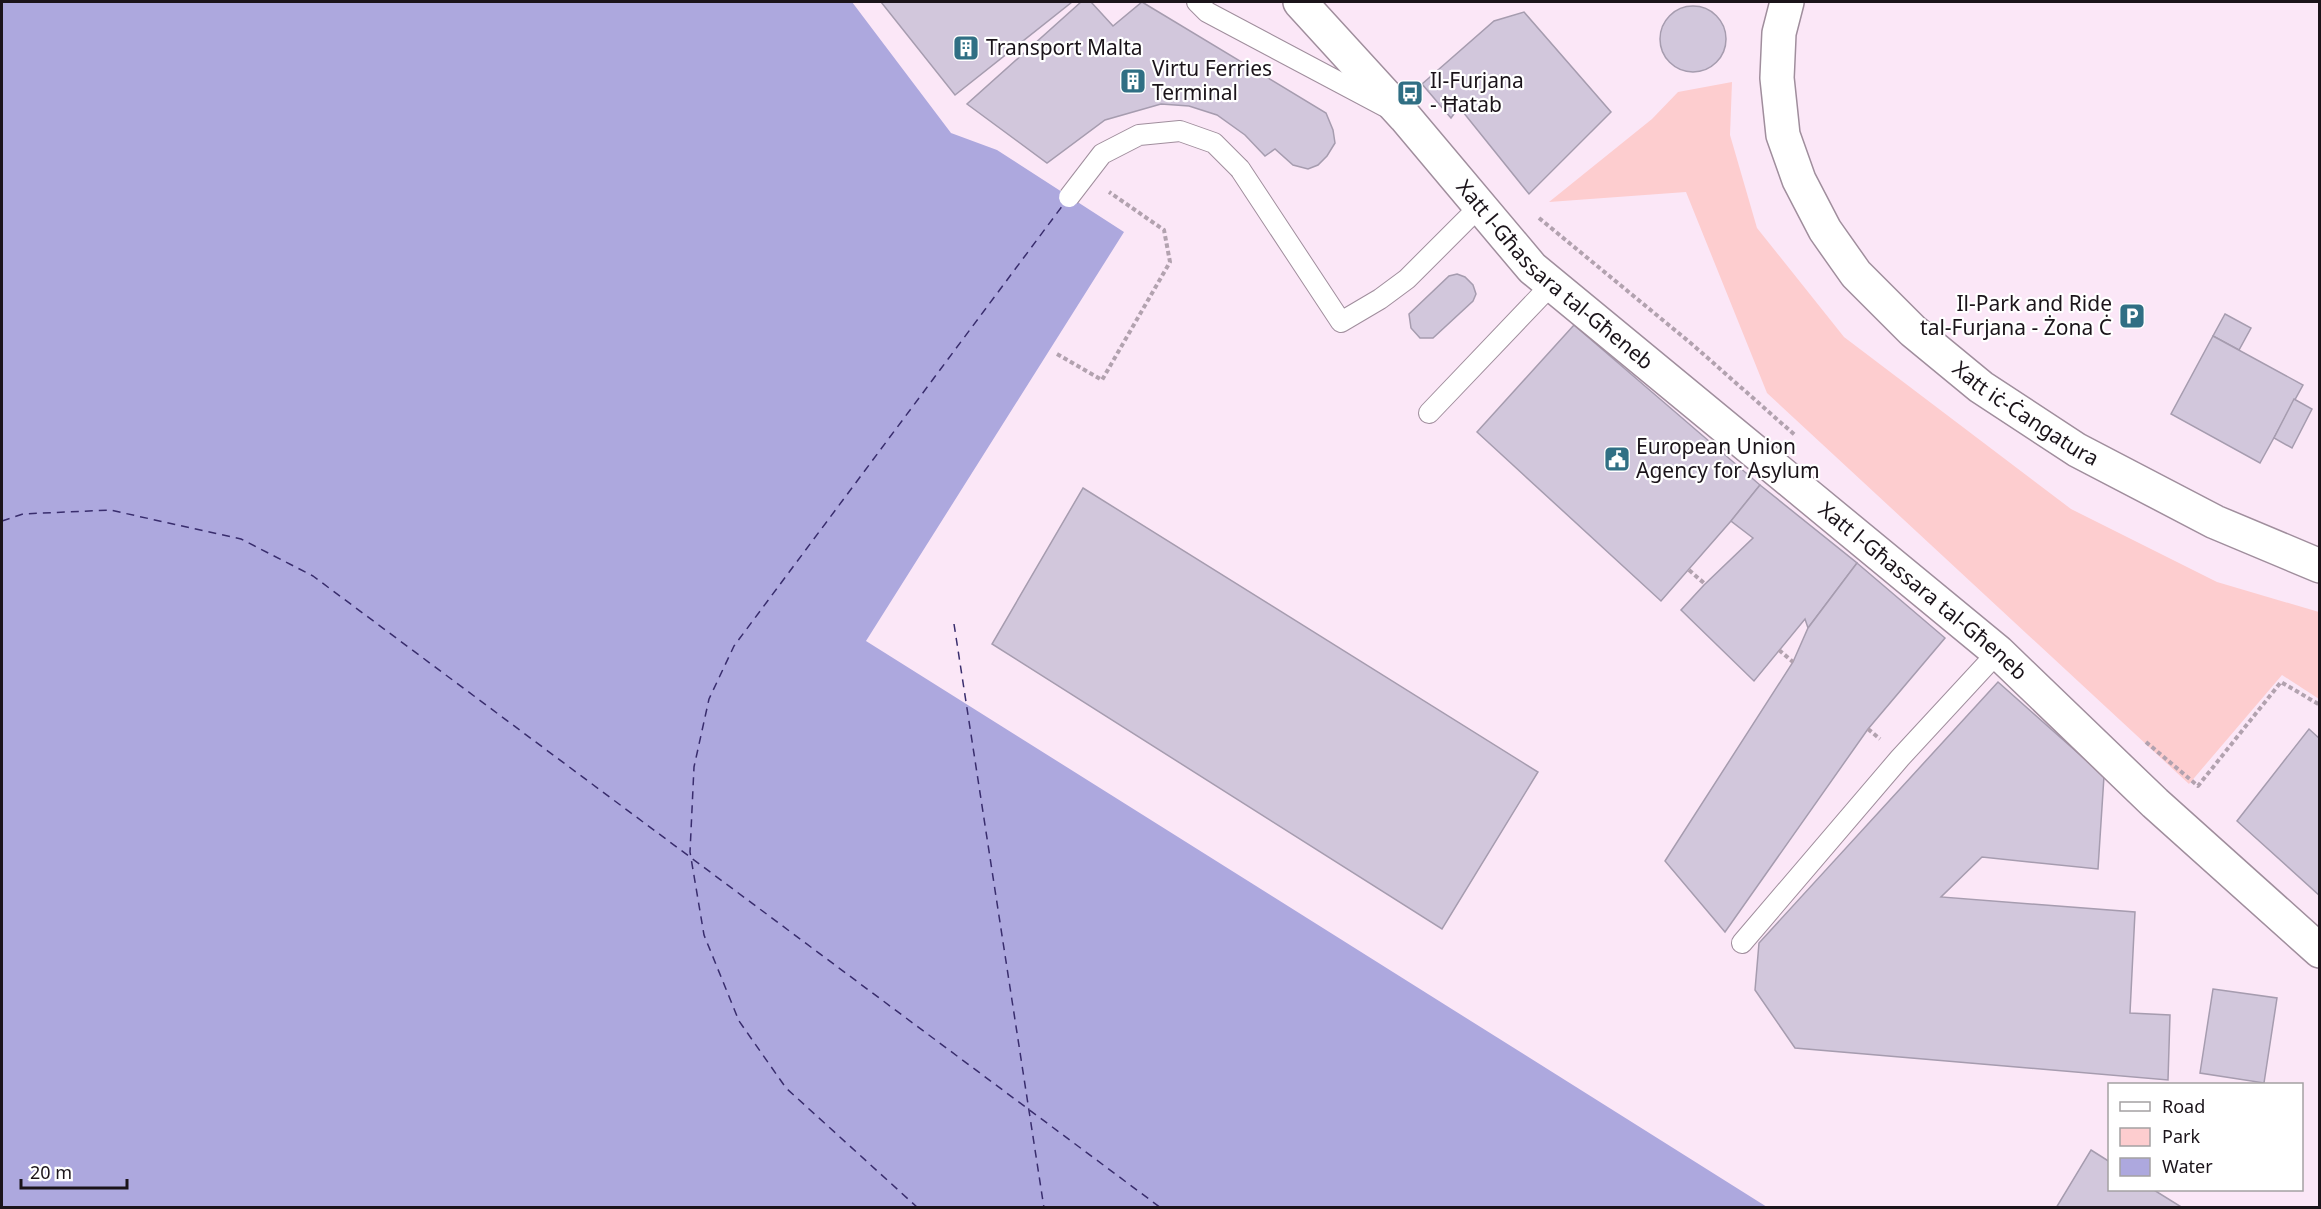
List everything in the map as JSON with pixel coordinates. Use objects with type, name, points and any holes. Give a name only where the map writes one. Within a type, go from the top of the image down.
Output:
[{"type":"street","name":"Xatt l-Għassara tal-Għeneb","points":[[1300,2],[1405,117],[1532,268],[1998,652],[2155,803],[2319,951]]},
{"type":"street","name":"Xatt iċ-Ċangatura","points":[[1787,2],[1779,33],[1778,78],[1784,135],[1804,190],[1825,230],[1856,274],[1913,331],[1981,387],[2077,450],[2215,522],[2319,566]]},
{"type":"lane","points":[[1197,2],[1207,12],[1405,117]]},
{"type":"lane","points":[[1069,197],[1102,154],[1139,135],[1180,131],[1214,143],[1240,169],[1341,322],[1380,299],[1407,279],[1479,207]]},
{"type":"lane","points":[[1429,413],[1552,284]]},
{"type":"lane","points":[[1742,943],[1900,758],[1998,652]]},
{"type":"path","points":[[1057,354],[1102,380],[1170,262],[1164,230],[1111,193]]},
{"type":"path","points":[[1533,212],[1549,228],[1693,345],[1799,439]]},
{"type":"path","points":[[1689,570],[1705,584]]},
{"type":"path","points":[[1779,650],[1793,662]]},
{"type":"path","points":[[2144,741],[2198,786],[2281,682],[2319,705]]},
{"type":"green space","points":[[1732,82],[1730,135],[1757,228],[1844,337],[2071,509],[2217,582],[2319,612],[2319,699],[2282,675],[2189,784],[1767,393],[1686,192],[1549,202],[1652,119],[1678,92]]},
{"type":"water","points":[[2,2],[852,2],[951,133],[997,150],[1124,232],[866,641],[1767,1207],[2,1208]]},
{"type":"building","name":"Transport Malta","points":[[881,2],[1072,2],[955,95]]},
{"type":"building","name":"Virtu Ferries Terminal","points":[[1081,2],[1091,2],[1113,26],[1142,2],[1326,113],[1333,130],[1335,143],[1318,165],[1308,169],[1293,165],[1275,149],[1265,156],[1245,135],[1217,115],[1189,106],[1161,104],[1105,120],[1047,163],[967,104]]},
{"type":"building","points":[[1687,6],[1699,6],[1711,11],[1721,21],[1726,39],[1724,52],[1711,67],[1699,72],[1687,72],[1675,67],[1665,57],[1660,45],[1660,33],[1665,21],[1675,11]]},
{"type":"building","points":[[1524,12],[1611,112],[1529,194],[1459,107],[1451,118],[1422,84],[1494,21]]},
{"type":"building","points":[[1457,274],[1465,277],[1473,285],[1476,294],[1473,301],[1433,338],[1420,338],[1411,328],[1409,314],[1449,276]]},
{"type":"building","points":[[2225,314],[2251,328],[2239,350],[2213,336]]},
{"type":"building","name":"European Union Agency for Asylum","points":[[1574,325],[1760,485],[1661,601],[1477,432]]},
{"type":"building","points":[[2213,336],[2303,385],[2260,463],[2171,414]]},
{"type":"building","points":[[2294,399],[2312,409],[2292,448],[2274,438]]},
{"type":"building","points":[[1760,485],[1857,563],[1808,628],[1805,619],[1754,681],[1681,610],[1753,538],[1731,521]]},
{"type":"building","points":[[1083,488],[1538,772],[1442,929],[992,644]]},
{"type":"building","points":[[1857,563],[1945,638],[1868,729],[1725,932],[1665,861],[1793,662],[1808,628]]},
{"type":"building","points":[[1998,682],[2104,776],[2098,869],[1982,857],[1941,897],[2135,912],[2130,1013],[2170,1015],[2168,1080],[1795,1048],[1755,990],[1759,943]]},
{"type":"building","points":[[2309,729],[2320,739],[2320,896],[2237,821]]},
{"type":"building","points":[[2213,989],[2277,998],[2264,1083],[2200,1073]]},
{"type":"building","points":[[2091,1150],[2108,1161],[2108,1191],[2156,1191],[2183,1208],[2056,1208]]},
{"type":"ferry route","points":[[918,1208],[786,1088],[739,1021],[704,935],[690,852],[694,767],[709,699],[734,646],[1063,205]]},
{"type":"ferry route","points":[[2,521],[23,514],[110,510],[241,539],[313,576],[1161,1208]]},
{"type":"ferry route","points":[[954,624],[1044,1208]]},
{"type":"place","name":"Transport Malta","points":[[966,48]]},
{"type":"place","name":"Virtu Ferries Terminal","points":[[1133,81]]},
{"type":"place","name":"Il-Furjana - Ħatab","points":[[1410,93]]},
{"type":"place","name":"Il-Park and Ride tal-Furjana - Żona Ċ","points":[[2132,316]]},
{"type":"place","name":"European Union Agency for Asylum","points":[[1617,459]]}]
